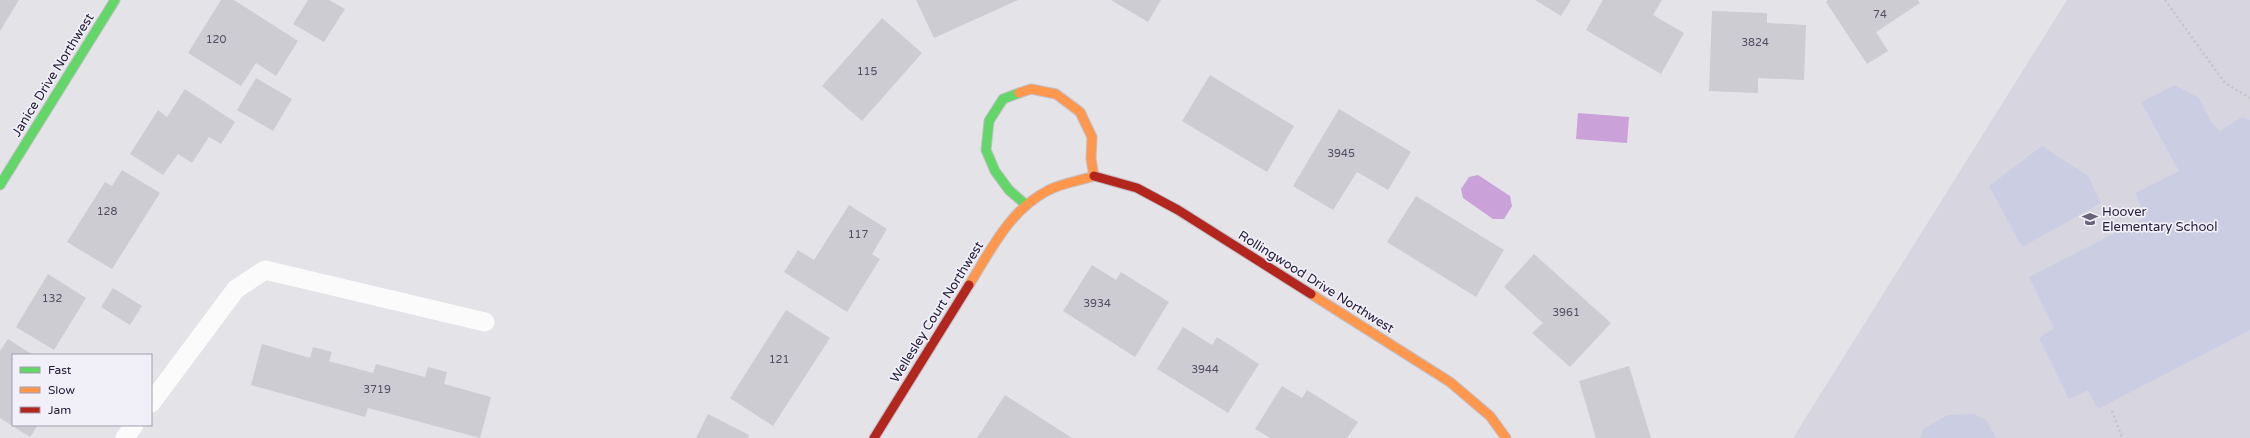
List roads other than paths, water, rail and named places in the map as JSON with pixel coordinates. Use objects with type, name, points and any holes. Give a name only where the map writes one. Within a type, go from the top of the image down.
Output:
[{"type":"street","name":"Janice Drive Northwest","points":[[0,185],[115,0]]},
{"type":"street","points":[[1025,204],[1009,190],[995,171],[986,150],[989,121],[1003,99],[1031,89],[1056,94],[1080,112],[1092,137],[1091,159],[1094,176]]},
{"type":"street","name":"Wellesley Court Northwest","points":[[874,438],[1006,225],[1025,204],[1048,190],[1094,176]]},
{"type":"street","name":"Rollingwood Drive Northwest","points":[[1094,176],[1137,188],[1178,210],[1450,382],[1490,416],[1506,438]]},
{"type":"lane","points":[[152,402],[236,289],[265,270],[485,322]]},
{"type":"lane","points":[[125,438],[133,426]]},
{"type":"place","name":"Hoover Elementary School","points":[[2090,219]]}]
